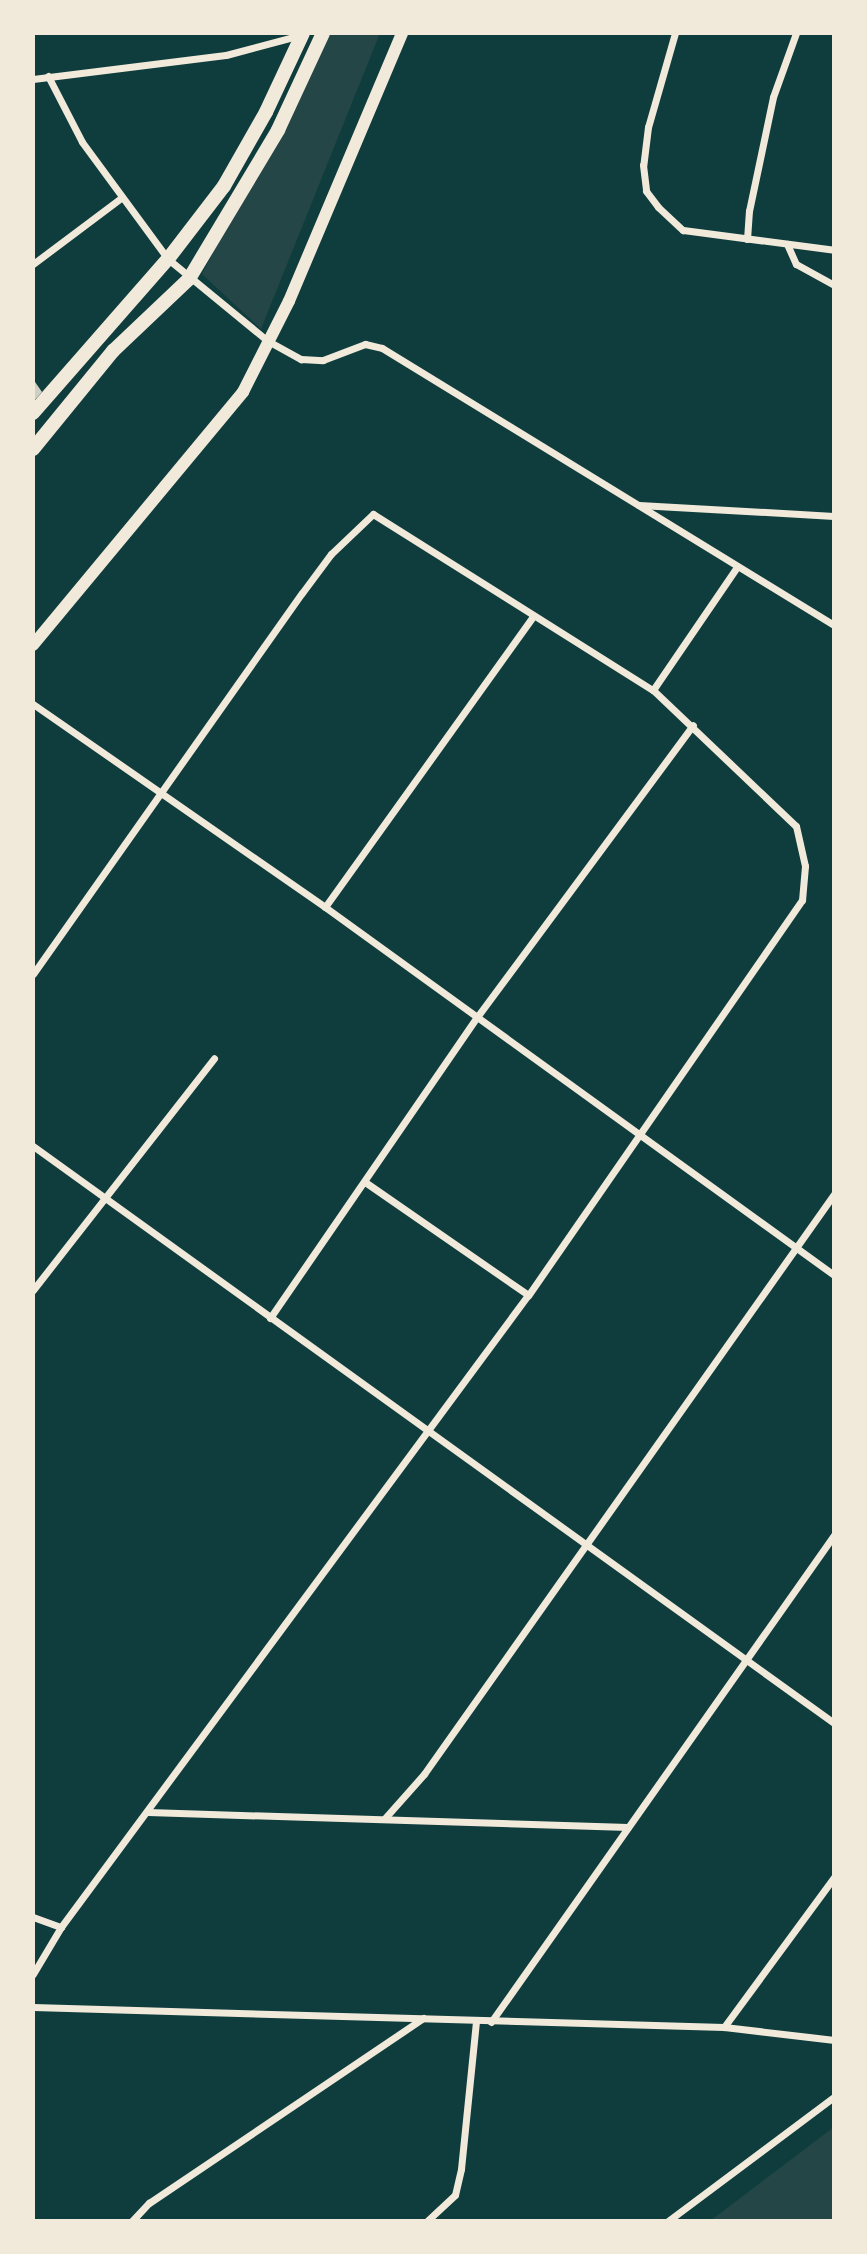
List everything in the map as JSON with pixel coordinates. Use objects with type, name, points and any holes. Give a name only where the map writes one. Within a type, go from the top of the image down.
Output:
[{"type":"main road","points":[[33,449],[113,351],[189,279],[278,130],[323,33]]},
{"type":"main road","points":[[33,413],[168,259],[224,186],[266,112],[302,34]]},
{"type":"street","points":[[33,645],[243,392],[268,341],[402,33]]},
{"type":"street","points":[[675,33],[648,127],[643,165],[646,191],[683,230],[834,250]]},
{"type":"street","points":[[747,239],[749,211],[774,97],[796,33]]},
{"type":"street","points":[[33,79],[226,55],[302,34]]},
{"type":"street","points":[[48,76],[82,142],[168,259],[189,279],[268,341],[301,359],[323,360],[365,344],[400,358],[834,625]]},
{"type":"street","points":[[33,264],[121,198]]},
{"type":"street","points":[[787,244],[796,264],[834,285]]},
{"type":"street","points":[[635,505],[834,516]]},
{"type":"street","points":[[33,974],[165,793],[302,593],[331,554],[373,514],[653,690],[693,725],[796,826],[805,866],[802,900],[639,1136],[528,1295],[61,1927],[33,1974]]},
{"type":"street","points":[[653,690],[737,567]]},
{"type":"street","points":[[325,907],[533,616]]},
{"type":"street","points":[[33,704],[165,793],[325,907],[834,1275]]},
{"type":"street","points":[[270,1318],[477,1017],[693,725]]},
{"type":"street","points":[[33,1290],[103,1196],[214,1058]]},
{"type":"street","points":[[33,1146],[834,1723]]},
{"type":"street","points":[[365,1182],[528,1295]]},
{"type":"street","points":[[385,1818],[424,1774],[794,1246],[834,1194]]},
{"type":"street","points":[[491,2022],[834,1535]]},
{"type":"street","points":[[148,1812],[628,1827]]},
{"type":"street","points":[[724,2027],[834,1877]]},
{"type":"street","points":[[33,1916],[61,1927]]},
{"type":"street","points":[[33,2007],[724,2027],[834,2040]]},
{"type":"street","points":[[132,2221],[149,2203],[423,2018]]},
{"type":"street","points":[[427,2221],[455,2195],[461,2169],[476,2021]]},
{"type":"street","points":[[668,2221],[834,2097]]},
{"type":"shaded area","points":[[327,33],[380,33],[261,329],[202,274]]},
{"type":"shaded area","points":[[834,2127],[834,2221],[710,2221]]},
{"type":"building","points":[[33,379],[42,392],[33,402]]}]
